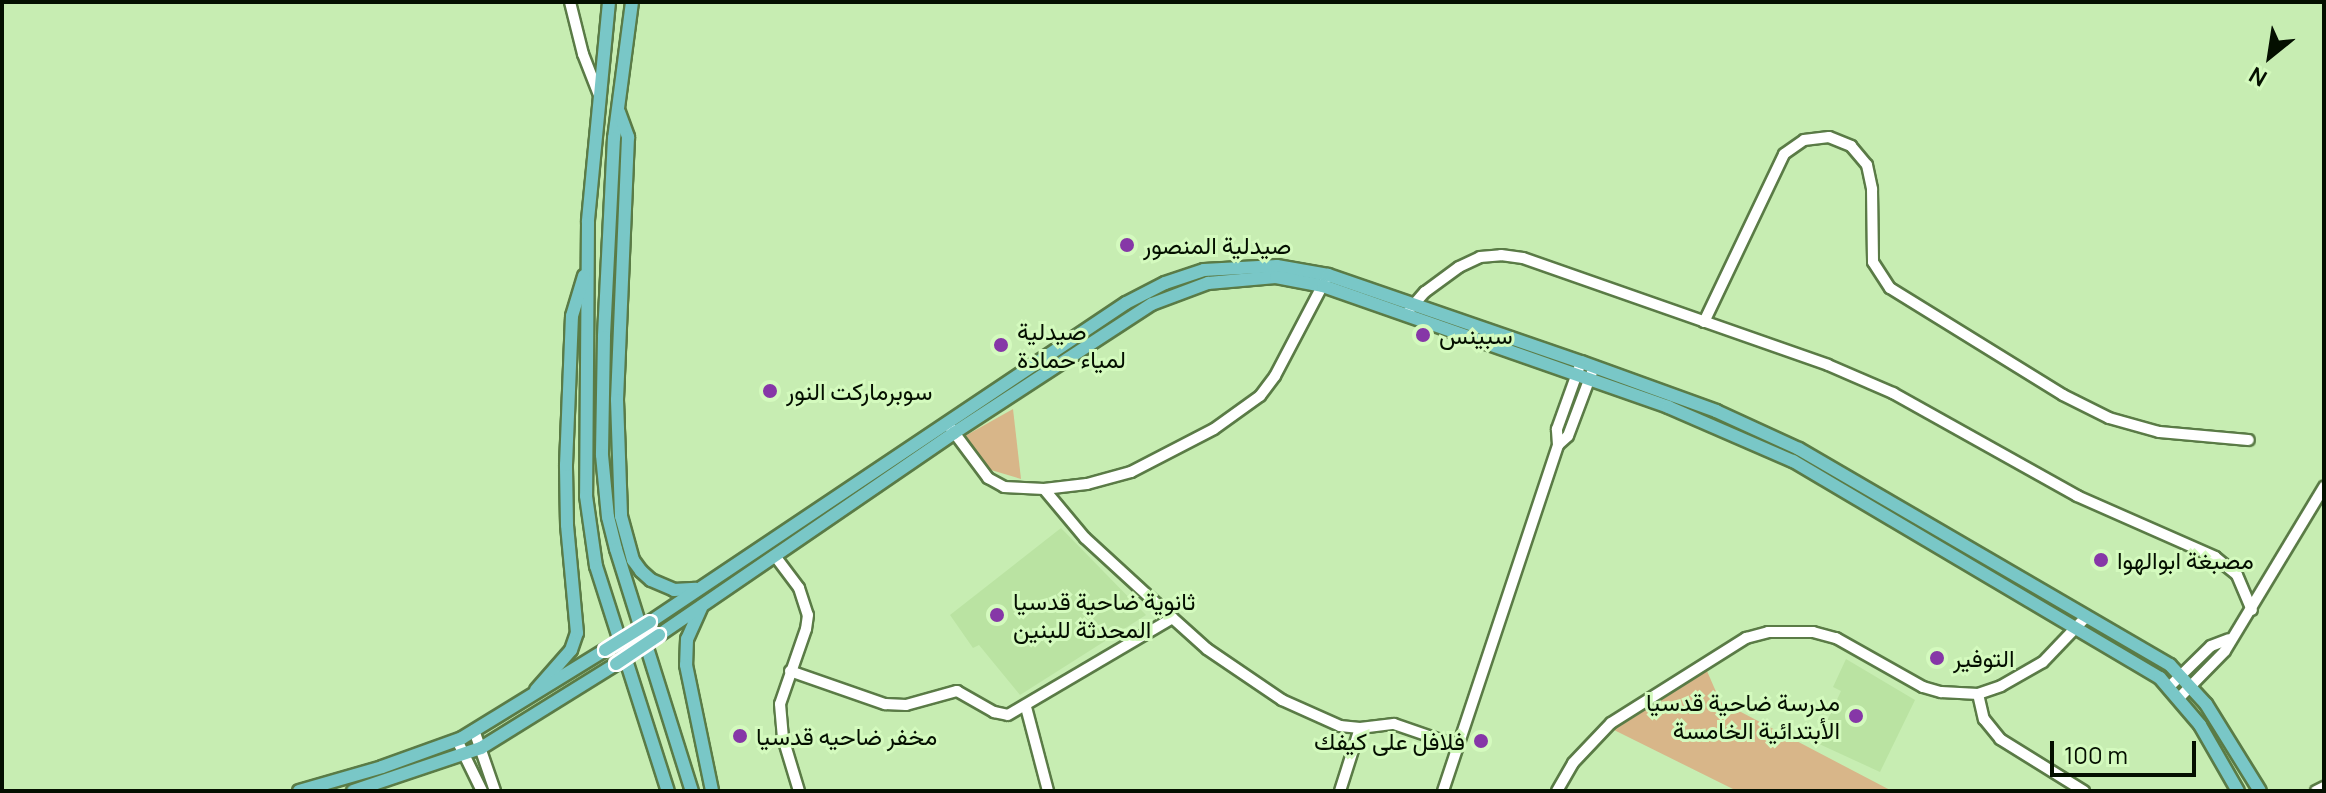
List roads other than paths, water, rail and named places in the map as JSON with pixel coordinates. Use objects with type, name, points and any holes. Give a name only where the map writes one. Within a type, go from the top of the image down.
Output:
[{"type":"main road","points":[[609,2],[587,266],[584,416],[588,529],[596,566],[668,791]]},
{"type":"main road","points":[[632,2],[618,109],[604,337],[602,455],[608,517],[692,791]]},
{"type":"main road","points":[[618,109],[628,137],[617,400],[621,516],[633,560],[651,580],[674,590],[699,588]]},
{"type":"main road","points":[[536,690],[571,650],[577,633],[567,525],[566,465],[572,316],[587,266]]},
{"type":"main road","points":[[299,791],[457,740],[650,622],[1165,283],[1204,270],[1277,266],[1414,304],[1578,369],[1589,380],[1682,412],[1766,447],[2181,674],[2220,724],[2260,791]]},
{"type":"main road","points":[[1325,280],[1405,315],[1578,369],[1594,367],[1716,411],[1799,449],[2082,622],[2150,670],[2180,697],[2238,791]]},
{"type":"main road","points":[[353,791],[481,748],[616,664],[775,556],[950,427]]},
{"type":"main road","points":[[703,605],[690,627],[686,665],[712,791]]},
{"type":"street","points":[[570,2],[583,54],[599,95]]},
{"type":"street","points":[[1704,322],[1784,154],[1804,140],[1829,137],[1851,146],[1867,165],[1872,189],[1873,262],[1890,288],[2063,395],[2109,418],[2168,433],[2249,440]]},
{"type":"street","points":[[1405,315],[1459,267],[1480,257],[1501,255],[1523,258],[1877,385],[2067,491],[2215,557],[2237,575],[2252,610]]},
{"type":"street","points":[[950,427],[994,483],[1014,489],[1044,489],[1119,477],[1240,413],[1275,376],[1325,280]]},
{"type":"street","points":[[1558,445],[1568,436],[1594,367]]},
{"type":"street","points":[[1443,791],[1558,445],[1557,429],[1578,369]]},
{"type":"street","points":[[2180,697],[2221,656],[2229,639],[2252,610],[2324,487]]},
{"type":"street","points":[[1044,489],[1085,538],[1207,649],[1290,706],[1340,726],[1360,728],[1394,724],[1458,746]]},
{"type":"street","points":[[775,556],[799,588],[808,615],[780,704],[780,721],[799,791]]},
{"type":"street","points":[[790,671],[885,704],[906,705],[957,691],[1001,714],[1026,707],[1173,618]]},
{"type":"street","points":[[1557,791],[1573,763],[1611,723],[1725,648],[1768,632],[1813,632],[1836,638],[1923,687],[1941,692],[1978,694],[2023,675],[2061,646],[2082,622]]},
{"type":"street","points":[[2170,686],[2215,643],[2229,639]]},
{"type":"street","points":[[1978,694],[1984,719],[2000,739],[2084,791]]},
{"type":"street","points":[[1026,707],[1048,791]]},
{"type":"street","points":[[1340,791],[1360,728]]},
{"type":"street","points":[[474,730],[495,791]]},
{"type":"street","points":[[457,740],[482,791]]},
{"type":"street","points":[[2316,791],[2324,787]]},
{"type":"place","name":"صيدلية المنصور","points":[[1127,245]]},
{"type":"place","name":"سبينس","points":[[1423,335]]},
{"type":"place","name":"صيدلية لمياء حمادة","points":[[1001,345]]},
{"type":"place","name":"سوبرماركت النور","points":[[770,391]]},
{"type":"place","name":"مصبغة ابوالهوا","points":[[2101,560]]},
{"type":"place","name":"ثانوية ضاحية قدسيا المحدثة للبنين","points":[[997,615]]},
{"type":"place","name":"التوفير","points":[[1937,658]]},
{"type":"place","name":"مدرسة ضاحية قدسيا الأبتدائية الخامسة","points":[[1856,716]]},
{"type":"place","name":"مخفر ضاحيه قدسيا","points":[[740,736]]},
{"type":"place","name":"فلافل على كيفك","points":[[1481,741]]}]
